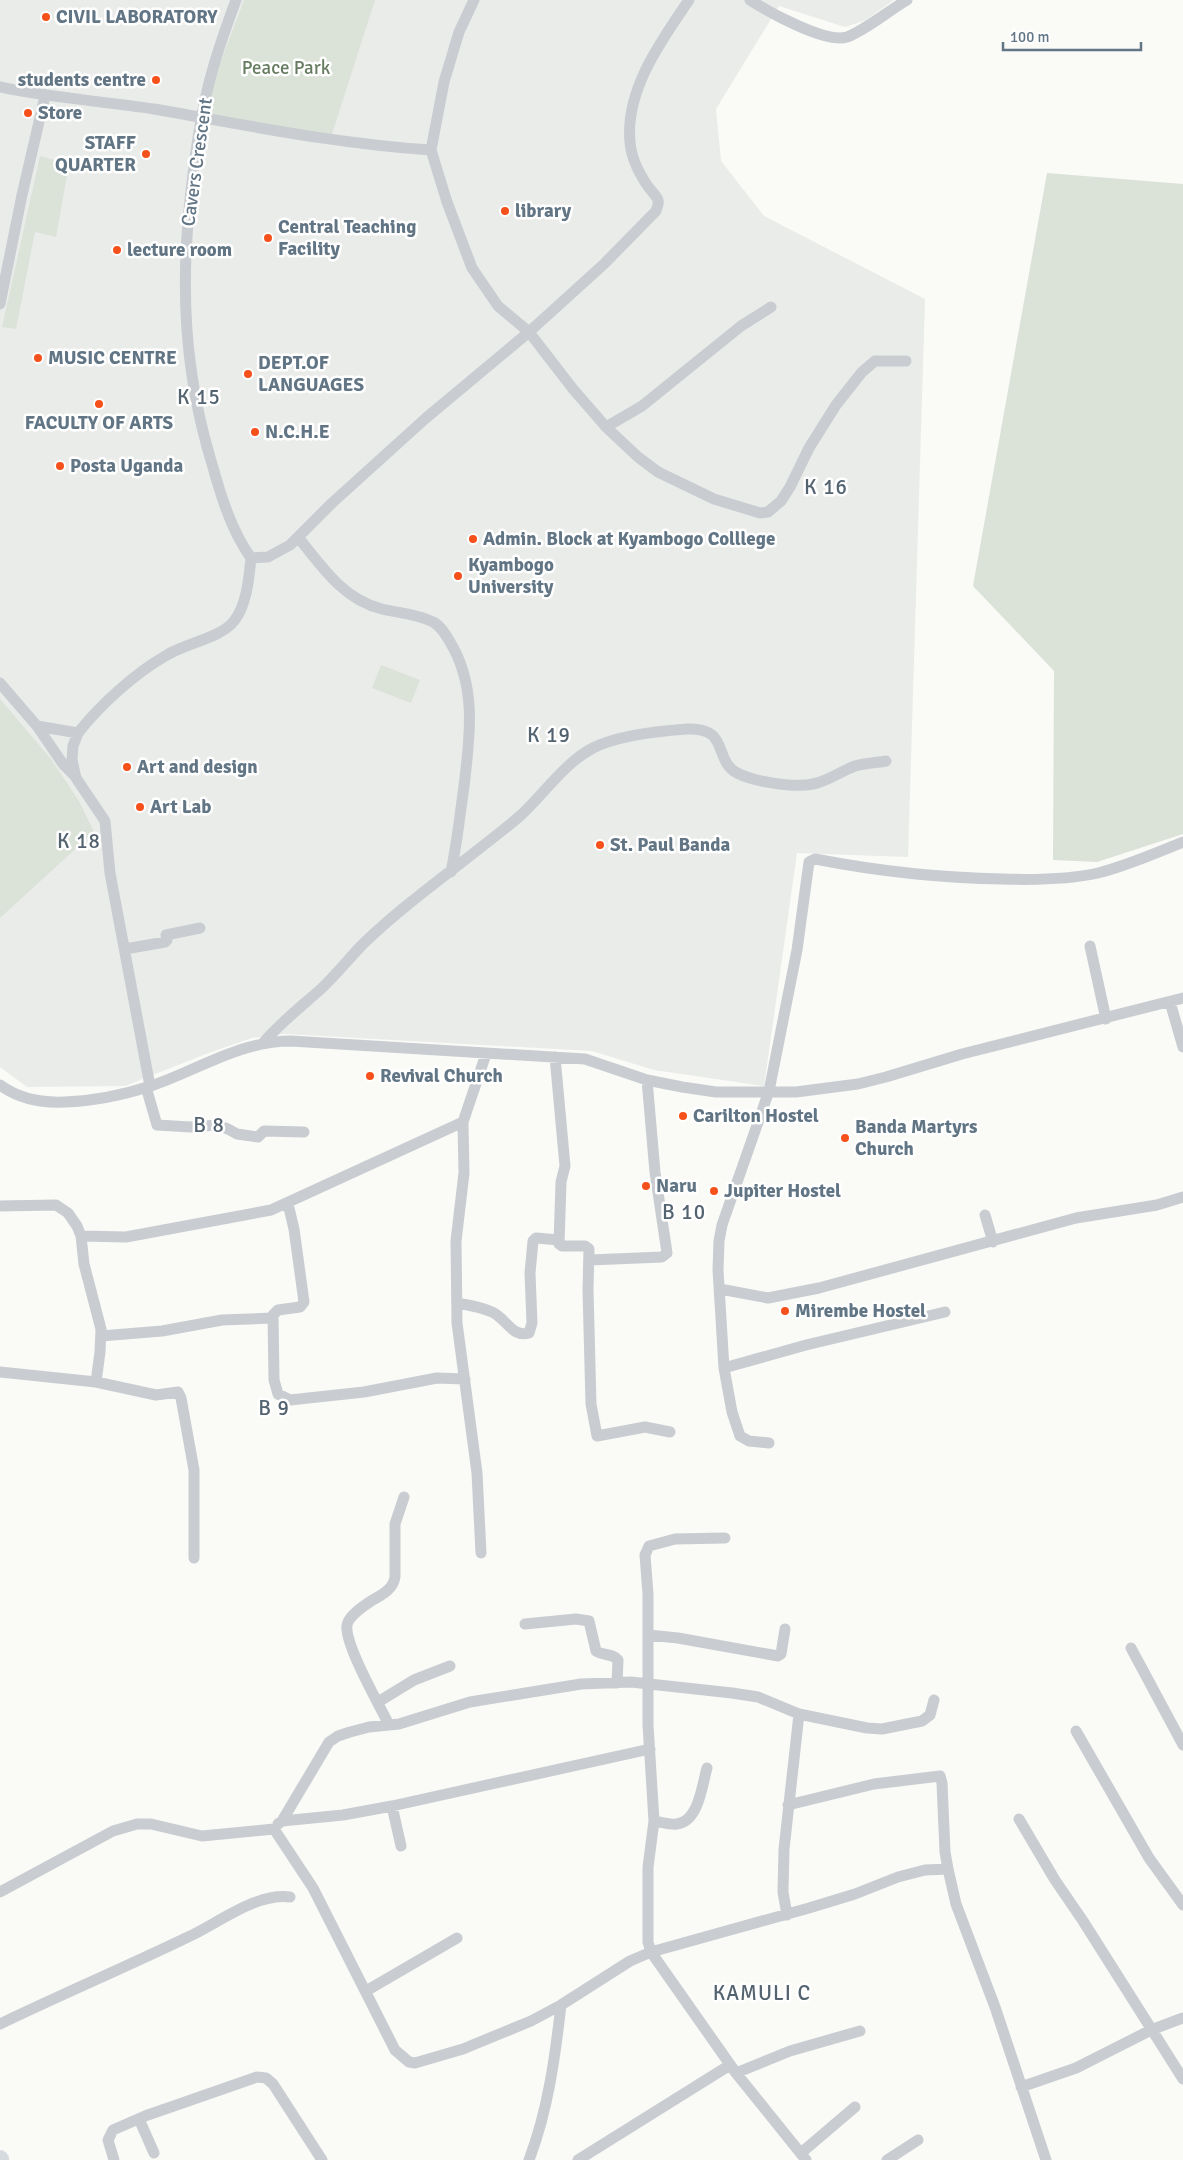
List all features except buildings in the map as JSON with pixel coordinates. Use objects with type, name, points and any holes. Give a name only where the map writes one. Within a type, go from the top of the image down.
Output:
[{"type":"street","name":"Cavers Crescent","points":[[236,0],[217,56],[201,118],[186,234],[185,329],[192,387],[209,455],[230,517],[237,534],[251,558]]},
{"type":"street","points":[[474,0],[459,32],[444,82],[431,150],[447,202],[472,268],[498,306],[529,332],[573,390],[606,427],[638,457],[658,472],[714,499],[764,513],[773,509],[781,501],[799,472],[809,448],[836,405],[862,372],[874,361],[906,361]]},
{"type":"street","points":[[76,778],[72,760],[73,746],[78,733],[108,699],[164,656],[176,649],[216,634],[234,620],[240,612],[249,577],[251,558],[268,557],[278,553],[298,537],[332,503],[426,418],[529,332],[604,264],[656,211],[659,204],[657,198],[645,183],[634,160],[630,143],[630,125],[641,78],[658,44],[689,0]]},
{"type":"street","points":[[750,0],[777,16],[835,39],[854,34],[906,0]]},
{"type":"street","points":[[0,87],[45,96],[143,108],[330,140],[431,150]]},
{"type":"street","points":[[0,304],[22,194],[45,96]]},
{"type":"street","points":[[606,427],[642,406],[714,348],[771,307]]},
{"type":"street","points":[[298,537],[319,564],[346,592],[371,606],[433,622],[445,634],[456,652],[467,686],[470,722],[458,835],[451,872]]},
{"type":"street","points":[[0,683],[37,726],[105,821],[110,873],[148,1087],[157,1125],[190,1127],[217,1125],[237,1134],[258,1136],[264,1131],[304,1132]]},
{"type":"street","points":[[37,726],[78,733]]},
{"type":"street","points":[[263,1043],[324,986],[365,942],[530,806],[579,757],[593,748],[612,741],[688,729],[704,730],[718,740],[729,768],[738,774],[791,785],[813,784],[858,765],[886,761]]},
{"type":"street","points":[[769,1443],[749,1441],[738,1433],[724,1368],[718,1255],[722,1225],[769,1091],[797,950],[807,865],[811,860],[914,874],[963,878],[1045,879],[1078,877],[1099,873],[1183,842]]},
{"type":"street","points":[[124,949],[164,942],[167,940],[166,934],[200,928]]},
{"type":"street","points":[[1090,946],[1106,1019]]},
{"type":"street","points":[[0,1085],[33,1100],[55,1102],[92,1100],[148,1087],[219,1057],[263,1043],[313,1042],[585,1059],[647,1080],[716,1092],[796,1092],[858,1084],[962,1054],[1183,998]]},
{"type":"street","points":[[1170,1002],[1183,1047]]},
{"type":"street","points":[[481,1553],[479,1488],[456,1323],[456,1231],[464,1172],[462,1122],[486,1054]]},
{"type":"street","points":[[555,1057],[564,1166],[561,1182],[559,1240],[562,1246],[588,1247],[590,1260],[588,1290],[591,1404],[597,1436],[645,1428],[670,1432]]},
{"type":"street","points":[[590,1260],[662,1257],[667,1253],[655,1172],[647,1080]]},
{"type":"street","points":[[81,1236],[112,1238],[136,1236],[271,1210],[288,1204],[462,1122]]},
{"type":"street","points":[[720,1289],[758,1298],[777,1297],[820,1288],[1076,1218],[1157,1205],[1183,1197]]},
{"type":"street","points":[[0,1206],[17,1207],[50,1204],[61,1206],[77,1226],[81,1236],[84,1264],[96,1308],[101,1336],[96,1382]]},
{"type":"street","points":[[288,1204],[294,1229],[304,1302],[300,1307],[275,1311],[272,1318],[275,1390],[285,1399],[364,1392],[437,1378],[465,1379]]},
{"type":"street","points":[[986,1215],[993,1242]]},
{"type":"street","points":[[457,1303],[473,1305],[494,1312],[515,1331],[522,1334],[528,1333],[532,1323],[530,1273],[532,1241],[536,1238],[559,1240]]},
{"type":"street","points":[[724,1368],[806,1345],[945,1312]]},
{"type":"street","points":[[101,1336],[156,1332],[222,1320],[272,1318]]},
{"type":"street","points":[[0,1372],[96,1382],[158,1395],[177,1392],[180,1395],[194,1470],[194,1558]]},
{"type":"street","points":[[389,1725],[352,1645],[347,1624],[355,1614],[393,1586],[395,1577],[395,1524],[404,1497]]},
{"type":"street","points":[[725,1538],[675,1539],[655,1543],[647,1549],[645,1555],[648,1594],[648,1724],[654,1821],[648,1867],[647,1893],[650,1952],[733,2069],[803,2158],[855,2107]]},
{"type":"street","points":[[525,1624],[576,1619],[589,1621],[596,1651],[604,1655],[614,1656],[618,1660],[617,1683]]},
{"type":"street","points":[[648,1635],[678,1638],[778,1656],[781,1654],[785,1629]]},
{"type":"street","points":[[1131,1648],[1182,1740]]},
{"type":"street","points":[[378,1702],[414,1680],[450,1666]]},
{"type":"street","points":[[278,1825],[329,1742],[338,1736],[369,1727],[423,1718],[491,1697],[562,1686],[617,1683],[648,1684],[758,1697],[799,1714],[867,1728],[882,1729],[922,1721],[930,1714],[934,1700]]},
{"type":"street","points":[[786,1914],[783,1866],[799,1714]]},
{"type":"street","points":[[1076,1731],[1149,1858],[1183,1905]]},
{"type":"street","points":[[0,1892],[107,1834],[137,1824],[151,1824],[202,1836],[278,1825],[392,1806],[650,1749]]},
{"type":"street","points":[[654,1821],[677,1824],[688,1820],[695,1810],[707,1768]]},
{"type":"street","points":[[788,1806],[874,1784],[940,1776],[942,1783],[945,1852],[956,1904],[986,1981],[1046,2160]]},
{"type":"street","points":[[392,1806],[401,1846]]},
{"type":"street","points":[[1019,1819],[1055,1880],[1093,1936],[1183,2079]]},
{"type":"street","points":[[278,1825],[395,2050],[409,2062],[416,2063],[463,2049],[502,2034],[561,2005],[630,1961],[650,1952],[855,1894],[898,1877],[925,1870],[948,1869]]},
{"type":"street","points":[[0,2024],[190,1936],[241,1909],[272,1897],[290,1897]]},
{"type":"street","points":[[366,1991],[458,1938]]},
{"type":"street","points":[[529,2160],[543,2122],[554,2061],[561,2005]]},
{"type":"street","points":[[1021,2087],[1076,2068],[1151,2030],[1183,2018]]},
{"type":"street","points":[[578,2160],[733,2069],[860,2031]]},
{"type":"street","points":[[114,2160],[108,2140],[113,2130],[257,2077],[266,2078],[273,2084],[322,2160]]},
{"type":"street","points":[[139,2119],[154,2153]]},
{"type":"street","points":[[887,2160],[918,2140]]},
{"type":"shaded area","name":"Kyambogo University","points":[[0,0],[894,0],[866,20],[845,27],[779,6],[716,109],[721,161],[764,216],[925,299],[908,857],[797,853],[764,1086],[654,1070],[592,1051],[285,1034],[252,1038],[125,1086],[27,1087],[0,1067]]},
{"type":"green space","name":"Peace Park","points":[[244,0],[375,0],[330,140],[199,119]]},
{"type":"green space","points":[[40,156],[69,164],[56,237],[35,232],[16,329],[2,327]]},
{"type":"green space","points":[[1047,173],[1183,184],[1183,834],[1097,862],[1053,860],[1054,671],[973,586]]},
{"type":"green space","points":[[381,665],[420,680],[411,703],[372,688]]},
{"type":"green space","points":[[0,699],[51,759],[79,801],[94,832],[0,918]]},
{"type":"place","name":"CIVIL LABORATORY","points":[[46,17]]},
{"type":"place","name":"students centre","points":[[156,80]]},
{"type":"place","name":"Store","points":[[28,113]]},
{"type":"place","name":"STAFF QUARTER","points":[[146,154]]},
{"type":"place","name":"library","points":[[505,211]]},
{"type":"place","name":"Central Teaching Facility","points":[[268,238]]},
{"type":"place","name":"lecture room","points":[[117,250]]},
{"type":"place","name":"MUSIC CENTRE","points":[[38,358]]},
{"type":"place","name":"DEPT.OF LANGUAGES","points":[[248,374]]},
{"type":"place","name":"FACULTY OF ARTS","points":[[99,404]]},
{"type":"place","name":"N.C.H.E","points":[[255,432]]},
{"type":"place","name":"Posta Uganda","points":[[60,466]]},
{"type":"place","name":"Admin. Block at Kyambogo Colllege","points":[[473,539]]},
{"type":"place","name":"Kyambogo University","points":[[458,576]]},
{"type":"place","name":"Art and design","points":[[127,767]]},
{"type":"place","name":"Art Lab","points":[[140,807]]},
{"type":"place","name":"St. Paul Banda","points":[[600,845]]},
{"type":"place","name":"Revival Church","points":[[370,1076]]},
{"type":"place","name":"Carilton Hostel","points":[[683,1116]]},
{"type":"place","name":"Banda Martyrs Church","points":[[845,1138]]},
{"type":"place","name":"Naru","points":[[646,1186]]},
{"type":"place","name":"Jupiter Hostel","points":[[714,1191]]},
{"type":"place","name":"Mirembe Hostel","points":[[785,1311]]},
{"type":"district","name":"K 15","points":[[199,397]]},
{"type":"district","name":"K 16","points":[[826,487]]},
{"type":"district","name":"K 19","points":[[549,735]]},
{"type":"district","name":"K 18","points":[[79,841]]},
{"type":"district","name":"B 8","points":[[209,1125]]},
{"type":"district","name":"B 10","points":[[684,1212]]},
{"type":"district","name":"B 9","points":[[274,1408]]},
{"type":"district","name":"KAMULI C","points":[[762,1993]]}]
